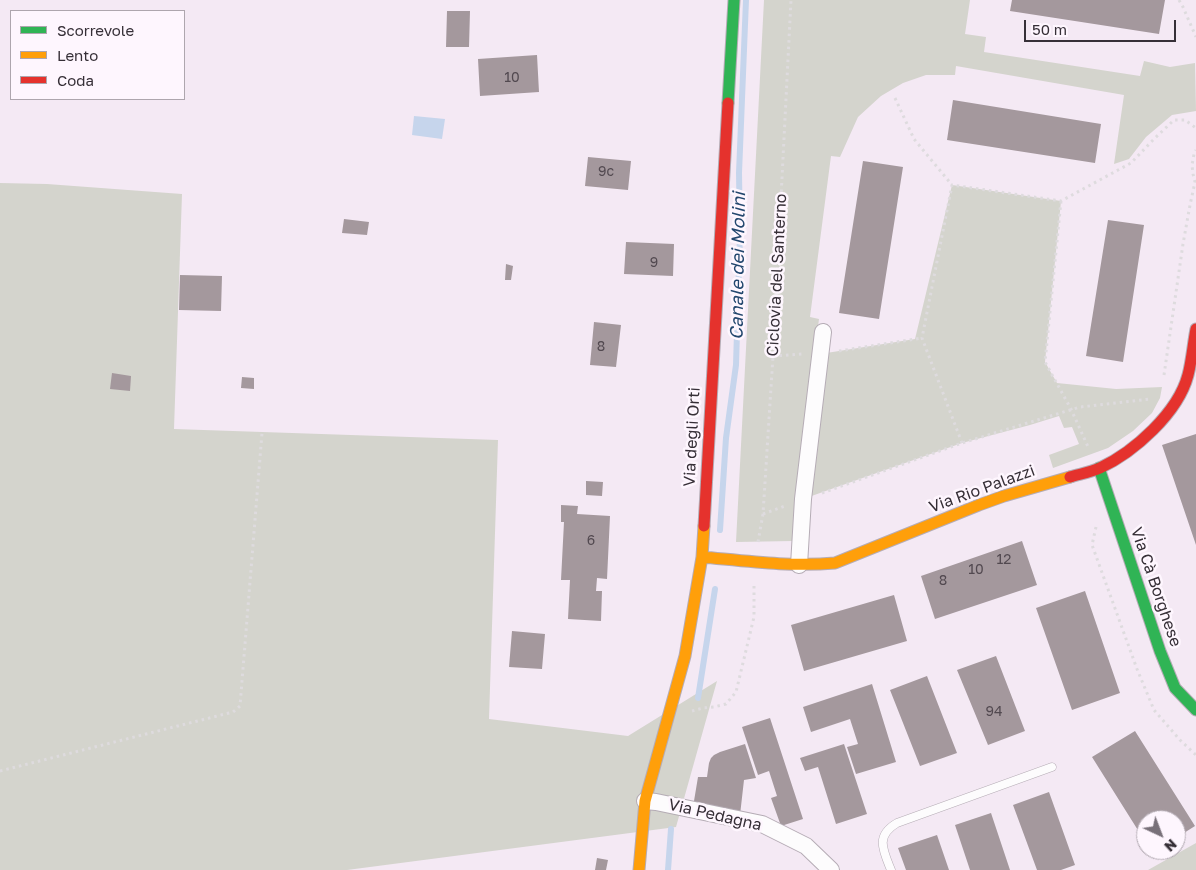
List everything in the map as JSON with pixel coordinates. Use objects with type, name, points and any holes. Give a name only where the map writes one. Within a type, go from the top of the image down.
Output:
[{"type":"street","name":"Via degli Orti","points":[[639,870],[645,801],[685,656],[702,557],[734,0]]},
{"type":"street","name":"Via Rio Palazzi","points":[[702,557],[799,566],[836,563],[1004,496],[1099,468],[1127,452],[1154,430],[1176,403],[1188,376],[1196,329]]},
{"type":"street","points":[[799,566],[803,499],[823,332]]},
{"type":"street","name":"Via Cà Borghese","points":[[1099,468],[1160,651],[1175,688],[1196,710]]},
{"type":"street","name":"Via Pedagna","points":[[645,801],[762,824],[806,846],[831,870]]},
{"type":"lane","points":[[891,870],[884,852],[884,834],[888,828],[897,823],[1052,767]]},
{"type":"path","name":"Ciclovia del Santerno","points":[[757,548],[763,514],[773,356],[791,0]]},
{"type":"path","points":[[1179,0],[1196,37]]},
{"type":"path","points":[[895,98],[914,139],[952,185],[1061,201],[1131,163],[1174,120],[1185,120],[1196,128]]},
{"type":"path","points":[[1163,377],[1183,244],[1196,182],[1192,165],[1196,150]]},
{"type":"path","points":[[952,185],[922,338],[962,443]]},
{"type":"path","points":[[1061,201],[1045,362],[1071,410],[1091,455]]},
{"type":"path","points":[[838,351],[922,338]]},
{"type":"path","points":[[773,356],[807,354]]},
{"type":"path","points":[[763,514],[962,443],[1080,407],[1151,399]]},
{"type":"path","points":[[0,771],[233,712],[240,706],[262,433]]},
{"type":"path","points":[[1097,525],[1092,545],[1154,710],[1196,755]]},
{"type":"path","points":[[686,715],[692,711],[726,704],[736,692],[754,617],[754,574]]},
{"type":"shaded area","points":[[764,0],[970,0],[965,34],[986,37],[984,52],[1140,76],[1144,61],[1170,67],[1195,63],[1196,111],[1172,115],[1146,137],[1129,159],[1114,164],[1124,95],[956,66],[955,75],[926,75],[903,83],[881,96],[858,117],[840,157],[831,156],[810,317],[819,319],[797,492],[793,541],[736,542]]},
{"type":"shaded area","points":[[0,183],[47,184],[182,194],[174,429],[498,440],[489,719],[628,736],[717,681],[676,827],[347,870],[0,870]]},
{"type":"shaded area","points":[[952,185],[1061,201],[1045,362],[1057,383],[1116,389],[1162,387],[1160,398],[1152,413],[1133,431],[1108,448],[1053,468],[1049,455],[1079,444],[1072,427],[1064,428],[1059,416],[962,443],[803,499],[820,354],[915,339]]},
{"type":"shaded area","points":[[1196,843],[1196,870],[1148,870],[1166,860],[1186,860],[1186,849]]},
{"type":"water","points":[[414,116],[445,119],[442,139],[412,135]]},
{"type":"building","points":[[1012,0],[1165,0],[1159,34],[1010,11]]},
{"type":"building","points":[[447,11],[470,11],[469,47],[446,47]]},
{"type":"building","points":[[537,55],[539,92],[480,96],[478,59]]},
{"type":"building","points":[[953,100],[1101,124],[1095,163],[947,140]]},
{"type":"building","points":[[588,157],[631,161],[628,190],[585,186]]},
{"type":"building","points":[[863,161],[903,167],[879,319],[839,313]]},
{"type":"building","points":[[344,219],[369,222],[367,235],[342,233]]},
{"type":"building","points":[[1108,220],[1144,225],[1123,362],[1086,356]]},
{"type":"building","points":[[626,242],[674,244],[673,276],[624,274]]},
{"type":"building","points":[[506,264],[513,266],[511,280],[505,280]]},
{"type":"building","points":[[180,275],[222,276],[221,311],[179,310]]},
{"type":"building","points":[[594,322],[621,325],[616,367],[590,365]]},
{"type":"building","points":[[112,373],[131,376],[130,391],[110,389]]},
{"type":"building","points":[[242,377],[254,378],[254,389],[241,388]]},
{"type":"building","points":[[1196,434],[1196,545],[1162,445]]},
{"type":"building","points":[[586,481],[603,482],[602,496],[586,495]]},
{"type":"building","points":[[561,505],[578,506],[577,514],[610,516],[607,579],[597,578],[596,591],[602,591],[601,621],[568,619],[570,580],[561,580],[564,522],[561,522]]},
{"type":"building","points":[[1022,541],[1037,585],[935,619],[921,576]]},
{"type":"building","points":[[1085,591],[1120,693],[1072,710],[1036,608]]},
{"type":"building","points":[[894,595],[907,641],[804,671],[791,625]]},
{"type":"building","points":[[512,631],[545,634],[542,669],[509,667]]},
{"type":"building","points":[[996,656],[1025,731],[988,745],[957,670]]},
{"type":"building","points":[[927,676],[957,753],[920,766],[890,690]]},
{"type":"building","points":[[872,684],[896,762],[856,774],[847,747],[858,744],[850,719],[811,732],[803,707]]},
{"type":"building","points":[[770,718],[803,819],[781,826],[771,798],[777,796],[769,771],[758,775],[742,727]]},
{"type":"building","points":[[1135,731],[1185,810],[1136,810],[1136,827],[1092,757]]},
{"type":"building","points":[[745,744],[756,778],[744,780],[740,815],[693,807],[698,777],[707,777],[711,758],[720,752]]},
{"type":"building","points":[[844,744],[867,814],[836,824],[818,767],[805,771],[800,758]]},
{"type":"building","points":[[1049,792],[1075,865],[1061,870],[1037,870],[1013,805]]},
{"type":"building","points":[[1186,812],[1195,826],[1186,832]]},
{"type":"building","points":[[991,813],[1010,870],[970,870],[955,825]]},
{"type":"building","points":[[937,835],[949,870],[906,870],[898,848]]},
{"type":"building","points":[[597,858],[608,860],[606,870],[595,870]]},
{"type":"waterway","name":"Canale dei Molini","points":[[720,530],[726,438],[736,365],[740,234],[739,173],[746,0]]},
{"type":"waterway","name":"Canale dei Molini","points":[[698,698],[715,589]]},
{"type":"waterway","name":"Canale dei Molini","points":[[668,870],[671,829]]},
{"type":"traffic: fast","points":[[728,103],[734,0]]},
{"type":"traffic: fast","points":[[1099,468],[1160,651],[1175,688],[1196,710]]},
{"type":"traffic: slow","points":[[702,557],[785,564],[835,563],[979,505],[1070,477]]},
{"type":"traffic: slow","points":[[639,870],[645,801],[685,656],[702,557],[704,526]]},
{"type":"traffic: jam","points":[[704,526],[728,103]]},
{"type":"traffic: jam","points":[[1070,477],[1097,469],[1113,461],[1140,442],[1165,417],[1183,389],[1188,375],[1196,329]]}]
